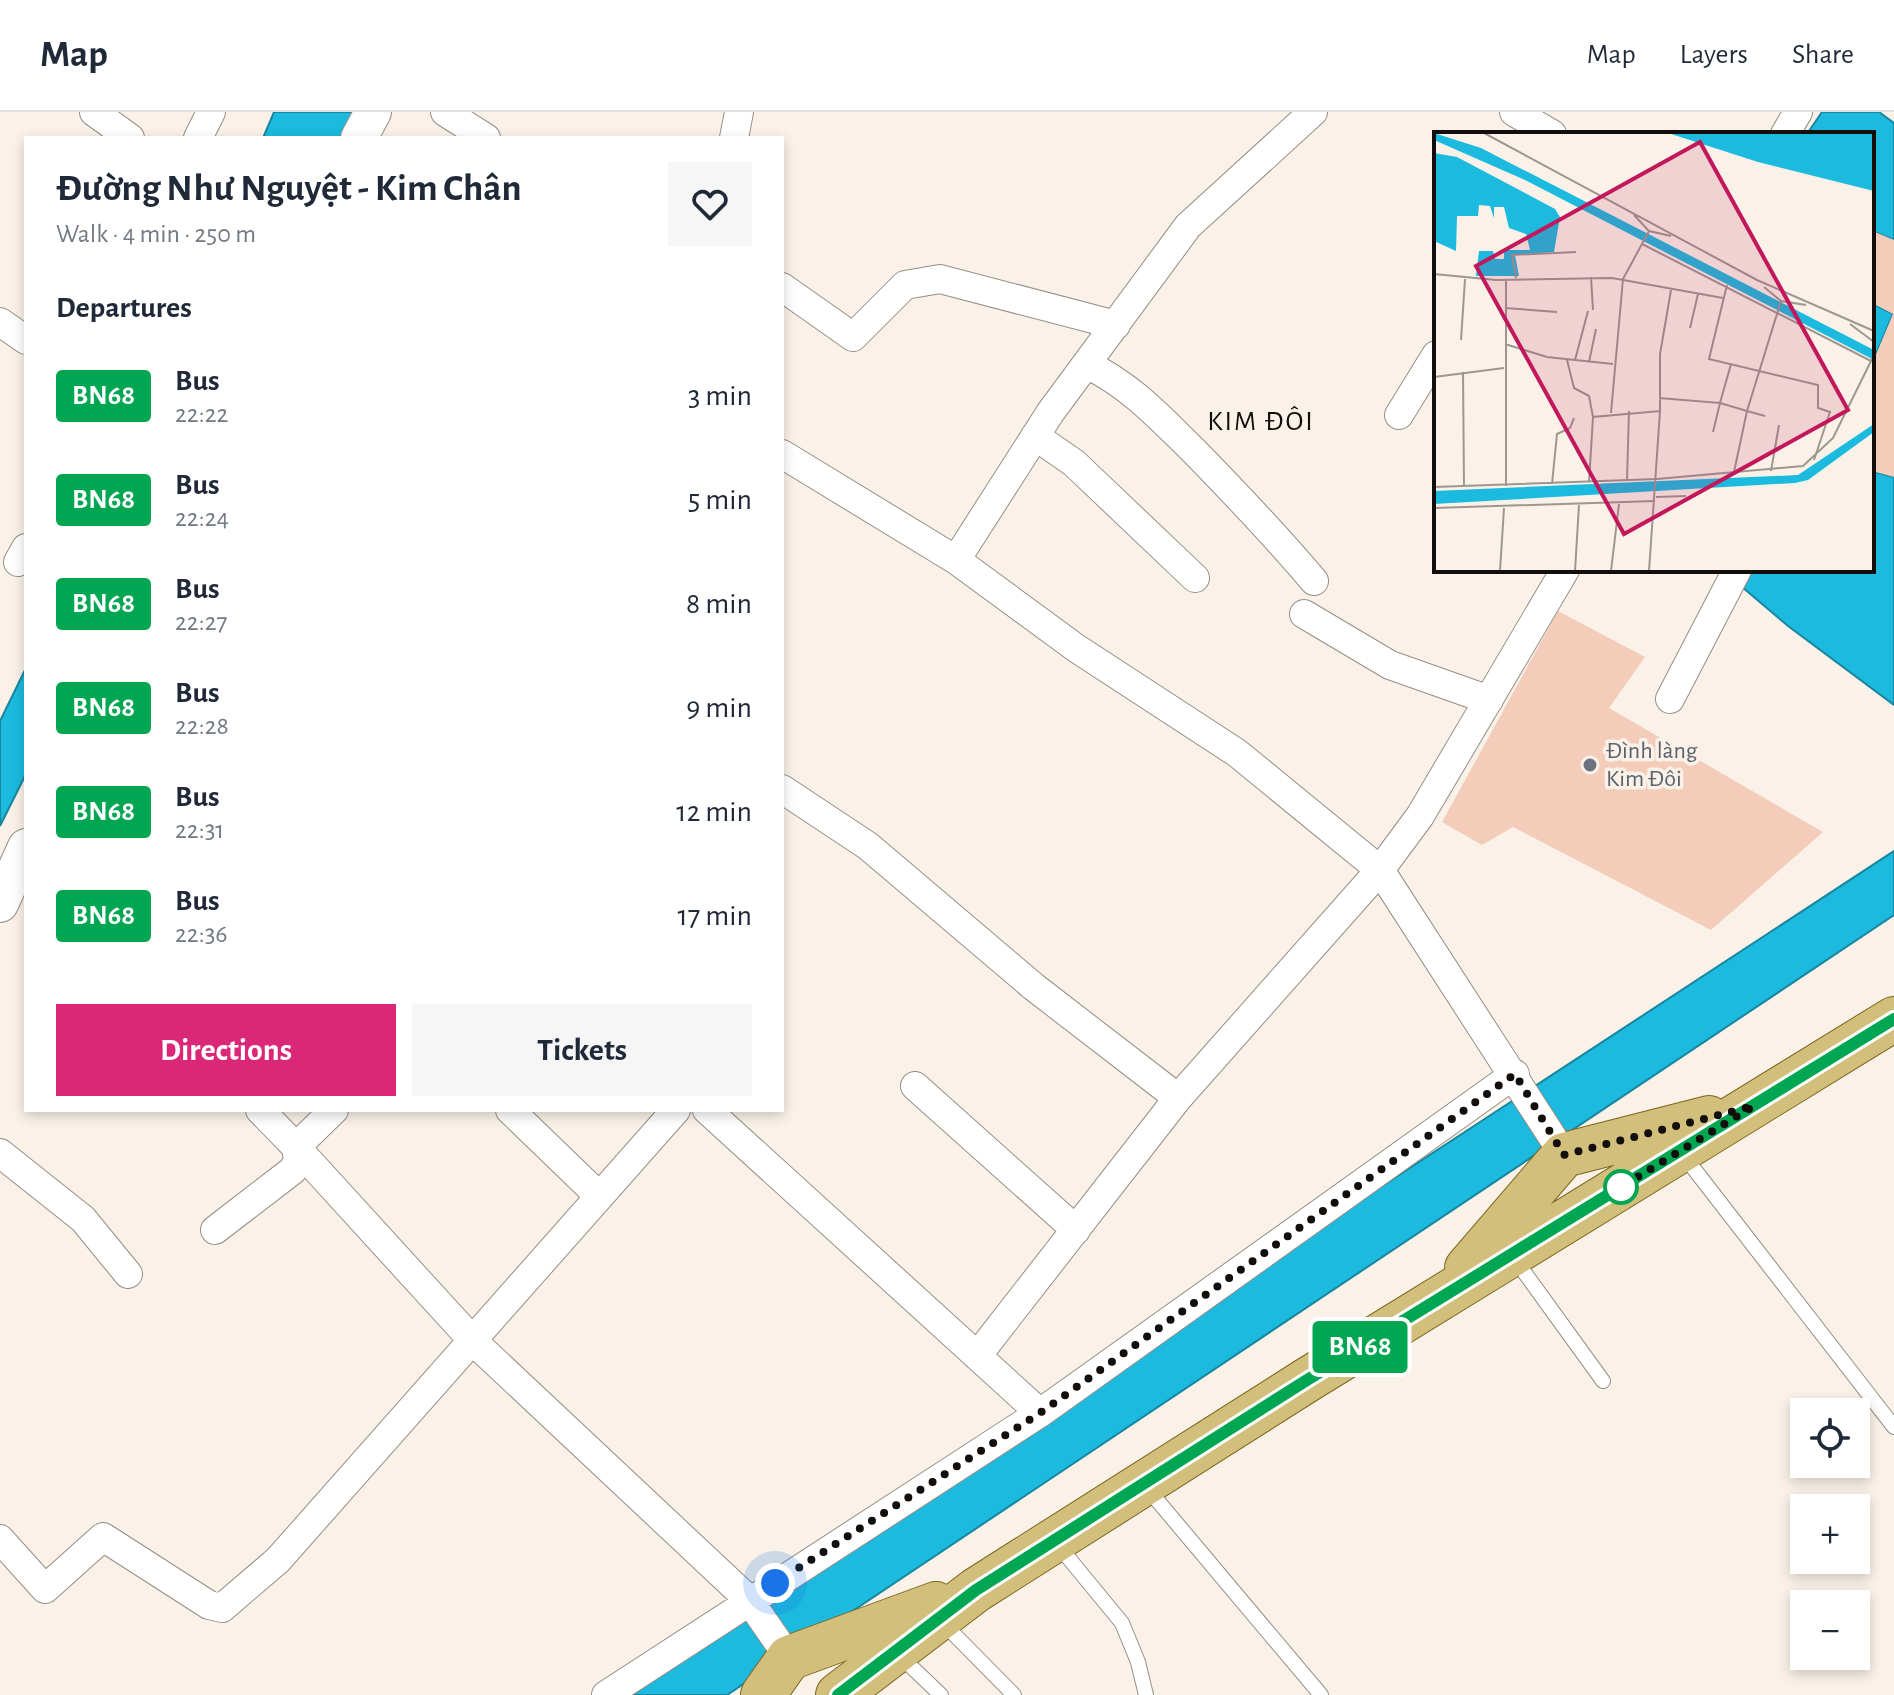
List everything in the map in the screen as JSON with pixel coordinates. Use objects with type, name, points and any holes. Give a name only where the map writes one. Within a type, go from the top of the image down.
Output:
[{"type":"main road","points":[[855,1690],[895,1652],[976,1590],[1445,1295],[1894,1019]]},
{"type":"main road","points":[[1445,1295],[1564,1155],[1754,1106]]},
{"type":"main road","points":[[763,1695],[789,1658],[976,1590]]},
{"type":"street","points":[[94,112],[127,136]]},
{"type":"street","points":[[199,136],[211,112]]},
{"type":"street","points":[[360,136],[373,112]]},
{"type":"street","points":[[445,112],[483,136]]},
{"type":"street","points":[[734,136],[739,112]]},
{"type":"street","points":[[956,560],[1035,436],[1188,226],[1313,112]]},
{"type":"street","points":[[1514,112],[1549,132]]},
{"type":"street","points":[[1786,132],[1798,112]]},
{"type":"street","points":[[784,288],[853,337],[905,285],[940,279],[1116,325]]},
{"type":"street","points":[[0,322],[24,339]]},
{"type":"street","points":[[1399,415],[1434,358]]},
{"type":"street","points":[[1088,365],[1113,377],[1153,408],[1255,511],[1314,581]]},
{"type":"street","points":[[1035,436],[1074,463],[1195,578]]},
{"type":"street","points":[[784,455],[956,560],[1076,648],[1237,753],[1380,870],[1515,1074],[1564,1155]]},
{"type":"street","points":[[977,1356],[1178,1098],[1380,870],[1420,816],[1564,572]]},
{"type":"street","points":[[1670,699],[1736,572]]},
{"type":"street","points":[[1304,614],[1390,665],[1489,700]]},
{"type":"street","points":[[784,790],[868,846],[1034,987],[1178,1098]]},
{"type":"street","points":[[11,899],[24,854]]},
{"type":"street","points":[[606,1695],[1040,1413],[1515,1074]]},
{"type":"street","points":[[915,1086],[1076,1230]]},
{"type":"street","points":[[262,1112],[474,1342],[749,1600],[789,1658]]},
{"type":"street","points":[[296,1147],[332,1112]]},
{"type":"street","points":[[512,1112],[599,1196]]},
{"type":"street","points":[[0,1539],[45,1589],[103,1537],[209,1605],[222,1608],[278,1560],[674,1112]]},
{"type":"street","points":[[709,1112],[1040,1413]]},
{"type":"street","points":[[215,1230],[293,1170],[298,1160],[296,1147]]},
{"type":"street","points":[[0,1153],[83,1219],[128,1274]]},
{"type":"lane","points":[[1680,1151],[1894,1427]]},
{"type":"lane","points":[[1511,1255],[1603,1381]]},
{"type":"lane","points":[[1144,1484],[1321,1695]]},
{"type":"lane","points":[[1054,1540],[1122,1623],[1138,1662],[1146,1695]]},
{"type":"lane","points":[[938,1619],[1014,1695]]},
{"type":"lane","points":[[895,1652],[941,1695]]},
{"type":"water","points":[[274,112],[356,112],[344,136],[264,136]]},
{"type":"water","points":[[1822,112],[1879,112],[1894,123],[1894,240],[1874,234],[1874,132],[1808,132]]},
{"type":"water","points":[[1874,304],[1893,314],[1874,359]]},
{"type":"water","points":[[1874,472],[1894,477],[1894,705],[1788,626],[1735,581],[1739,572],[1874,572]]},
{"type":"water","points":[[24,672],[24,778],[0,826],[0,721]]},
{"type":"water","points":[[1894,851],[1894,915],[727,1695],[632,1695],[1283,1251]]},
{"type":"building","points":[[1875,232],[1894,240],[1894,477],[1874,472],[1874,359],[1893,314],[1874,304]]},
{"type":"building","name":"Đình làng Kim Đôi","points":[[1558,611],[1645,657],[1609,708],[1823,832],[1711,930],[1513,827],[1482,845],[1442,822]]},
{"type":"bus line","name":"BN68","points":[[838,1695],[976,1590],[1307,1380],[1894,1019]]},
{"type":"place","name":"Đình làng Kim Đôi","points":[[1590,765]]},
{"type":"district","name":"KIM ĐÔI","points":[[1261,422]]},
{"type":"route","points":[[775,1583],[1040,1413],[1515,1074],[1564,1155],[1754,1106],[1621,1187]]}]
